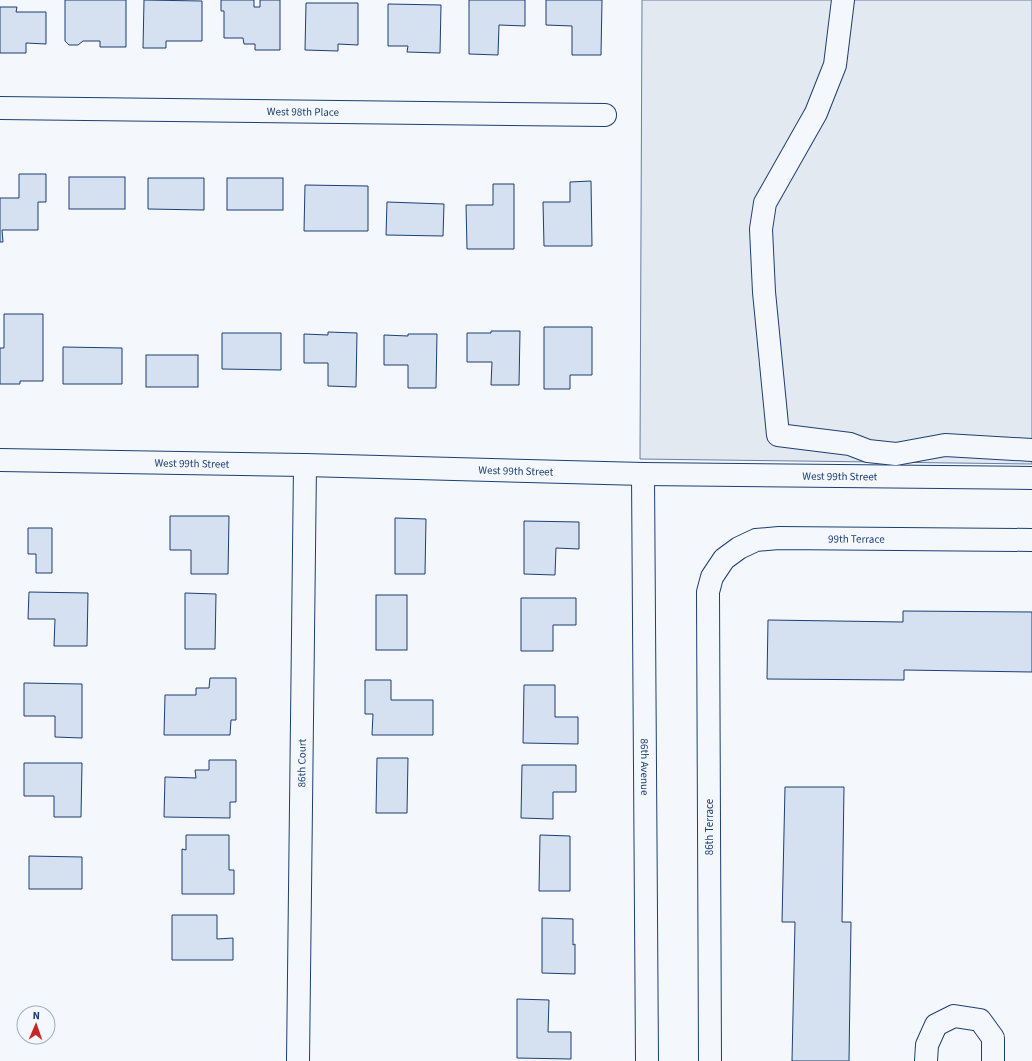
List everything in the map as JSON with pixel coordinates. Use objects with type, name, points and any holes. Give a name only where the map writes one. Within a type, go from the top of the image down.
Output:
[{"type":"street","points":[[843,0],[835,64],[816,113],[765,203],[762,229],[764,292],[778,435],[814,441],[850,444],[868,451],[896,454],[945,445],[1032,450]]},
{"type":"street","name":"West 98th Place","points":[[0,108],[606,115]]},
{"type":"street","name":"West 99th Street","points":[[0,460],[305,465],[643,474],[1032,478]]},
{"type":"street","name":"86th Court","points":[[298,1061],[305,465]]},
{"type":"street","name":"86th Avenue","points":[[643,474],[647,1061]]},
{"type":"street","name":"99th Terrace","points":[[708,592],[712,577],[724,559],[738,548],[756,540],[779,538],[1032,540]]},
{"type":"street","name":"86th Terrace","points":[[708,592],[710,1061]]},
{"type":"street","points":[[926,1061],[927,1045],[936,1025],[954,1016],[980,1020],[993,1038],[993,1061]]},
{"type":"shaded area","points":[[642,0],[1032,0],[1032,464],[640,459]]},
{"type":"building","points":[[65,0],[126,0],[126,47],[100,47],[100,41],[83,41],[78,45],[69,45],[65,41]]},
{"type":"building","points":[[144,0],[202,1],[202,41],[166,41],[166,48],[143,48]]},
{"type":"building","points":[[221,0],[254,0],[254,7],[260,7],[260,0],[280,0],[280,50],[255,50],[255,44],[244,44],[243,38],[224,38],[224,11],[221,11]]},
{"type":"building","points":[[469,0],[525,0],[525,26],[499,25],[498,55],[469,54]]},
{"type":"building","points":[[546,0],[602,0],[601,55],[572,55],[572,26],[546,25]]},
{"type":"building","points":[[306,3],[358,3],[358,45],[338,44],[338,51],[305,50]]},
{"type":"building","points":[[388,4],[441,5],[440,53],[407,52],[408,46],[388,46]]},
{"type":"building","points":[[0,7],[17,7],[16,12],[46,12],[46,44],[26,43],[26,53],[0,53]]},
{"type":"building","points":[[19,174],[46,174],[46,202],[38,202],[38,230],[2,230],[3,242],[0,242],[0,198],[19,198]]},
{"type":"building","points":[[69,177],[125,177],[125,209],[69,209]]},
{"type":"building","points":[[148,178],[204,178],[204,210],[148,209]]},
{"type":"building","points":[[227,178],[283,178],[283,210],[227,210]]},
{"type":"building","points":[[591,181],[592,246],[544,246],[543,202],[570,202],[570,182]]},
{"type":"building","points":[[493,184],[514,184],[514,249],[467,249],[466,205],[493,205]]},
{"type":"building","points":[[305,185],[368,186],[368,231],[304,231]]},
{"type":"building","points":[[387,202],[444,204],[443,236],[386,235]]},
{"type":"building","points":[[4,314],[43,314],[43,381],[20,381],[20,384],[0,384],[0,348],[4,348]]},
{"type":"building","points":[[544,327],[592,327],[592,375],[570,375],[570,389],[544,389]]},
{"type":"building","points":[[491,331],[520,331],[519,385],[491,385],[492,362],[467,362],[467,333],[491,333]]},
{"type":"building","points":[[328,332],[357,333],[356,387],[328,386],[328,363],[304,363],[304,334],[328,335]]},
{"type":"building","points":[[222,333],[281,333],[281,370],[222,369]]},
{"type":"building","points":[[408,334],[437,334],[436,388],[408,388],[408,365],[384,365],[384,335],[408,336]]},
{"type":"building","points":[[63,347],[122,348],[122,384],[63,384]]},
{"type":"building","points":[[146,355],[198,355],[198,387],[146,387]]},
{"type":"building","points":[[170,516],[229,516],[228,574],[191,574],[191,550],[170,550]]},
{"type":"building","points":[[395,518],[426,519],[425,574],[395,574]]},
{"type":"building","points":[[524,521],[579,522],[579,549],[556,548],[555,575],[524,574]]},
{"type":"building","points":[[28,528],[52,528],[52,573],[36,573],[36,554],[28,554]]},
{"type":"building","points":[[29,592],[88,593],[87,646],[54,646],[55,619],[28,619]]},
{"type":"building","points":[[185,593],[216,594],[215,649],[185,649]]},
{"type":"building","points":[[376,595],[407,595],[407,650],[376,650]]},
{"type":"building","points":[[521,598],[576,598],[576,625],[553,625],[553,651],[521,651]]},
{"type":"building","points":[[903,611],[1032,612],[1032,672],[904,670],[904,680],[767,679],[768,620],[903,622]]},
{"type":"building","points":[[210,678],[236,678],[236,720],[231,720],[230,735],[164,735],[165,695],[196,695],[196,688],[209,688]]},
{"type":"building","points":[[365,680],[391,680],[391,700],[433,700],[433,735],[372,735],[373,714],[365,714]]},
{"type":"building","points":[[24,683],[82,684],[82,738],[55,737],[55,716],[24,716]]},
{"type":"building","points":[[524,685],[555,685],[555,717],[578,717],[578,744],[523,743]]},
{"type":"building","points":[[377,758],[408,758],[407,813],[376,813]]},
{"type":"building","points":[[209,760],[236,760],[236,802],[230,802],[230,818],[164,817],[165,777],[196,778],[195,770],[209,770]]},
{"type":"building","points":[[24,763],[82,763],[81,817],[54,817],[54,796],[24,796]]},
{"type":"building","points":[[522,765],[576,765],[576,792],[553,792],[553,819],[521,818]]},
{"type":"building","points":[[785,787],[844,787],[842,922],[851,922],[849,1061],[792,1061],[795,922],[782,922]]},
{"type":"building","points":[[186,835],[229,835],[229,870],[234,870],[234,894],[182,894],[182,849],[186,850]]},
{"type":"building","points":[[540,835],[570,836],[570,891],[539,891]]},
{"type":"building","points":[[29,856],[82,857],[82,889],[29,889]]},
{"type":"building","points":[[172,915],[217,915],[217,939],[233,938],[233,960],[172,960]]},
{"type":"building","points":[[542,918],[573,919],[575,974],[542,973]]},
{"type":"building","points":[[517,999],[549,1000],[548,1032],[571,1032],[571,1059],[517,1058]]}]
